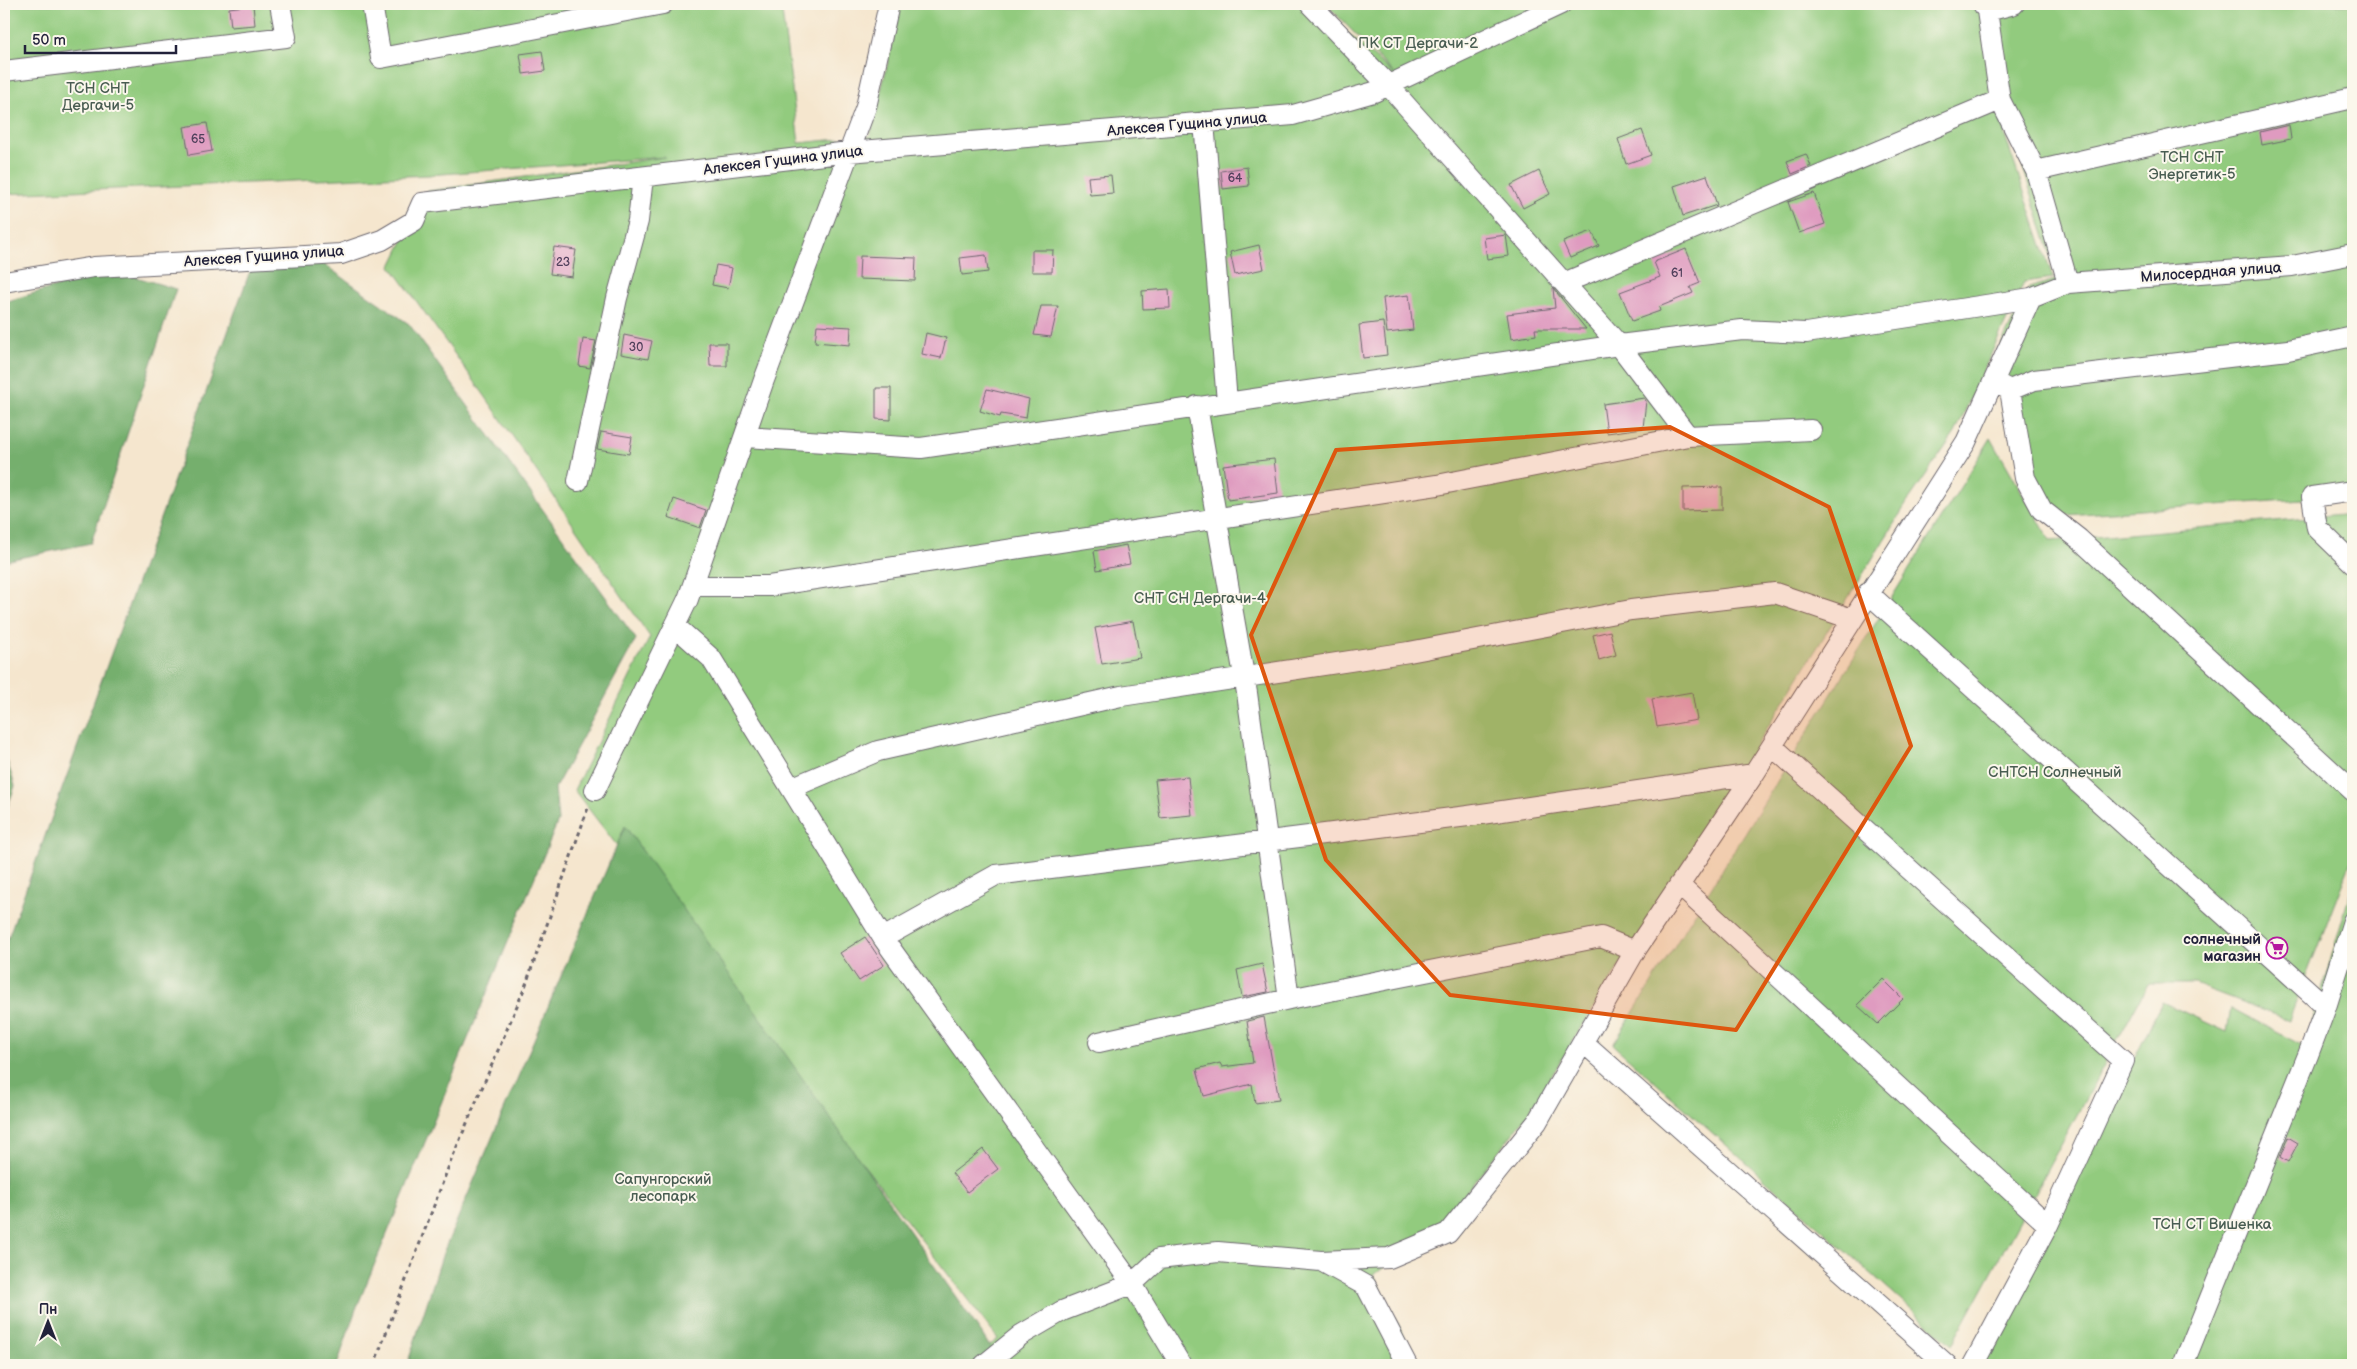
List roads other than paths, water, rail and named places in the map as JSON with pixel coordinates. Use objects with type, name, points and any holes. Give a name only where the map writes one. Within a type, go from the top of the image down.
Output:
[{"type":"street","points":[[4,70],[286,36],[280,4]]},
{"type":"street","points":[[372,4],[381,58],[663,4]]},
{"type":"street","points":[[594,790],[693,586],[744,437],[866,107],[889,4]]},
{"type":"street","points":[[1310,4],[1388,85],[1620,345],[1688,436]]},
{"type":"street","name":"Алексея Гущина улица","points":[[4,282],[94,266],[340,254],[382,240],[414,221],[422,203],[849,152],[1293,115],[1374,92],[1561,4]]},
{"type":"street","points":[[2014,4],[1985,7],[2000,100],[2036,171],[2068,283]]},
{"type":"street","points":[[2036,171],[2353,98]]},
{"type":"street","points":[[1564,283],[2000,100]]},
{"type":"street","points":[[1204,122],[1227,402]]},
{"type":"street","points":[[578,481],[617,298],[638,221],[643,177]]},
{"type":"street","name":"Милосердная улица","points":[[744,437],[921,448],[1620,345],[1742,330],[1806,333],[2031,298],[2068,283],[2292,266],[2353,254]]},
{"type":"street","points":[[984,1365],[1021,1335],[1062,1311],[1132,1284],[1159,1259],[1218,1252],[1321,1261],[1389,1258],[1448,1233],[1537,1122],[1635,951],[1754,774],[1966,442],[2031,298]]},
{"type":"street","points":[[1992,381],[2010,390],[2034,380],[2288,350],[2353,336]]},
{"type":"street","points":[[2010,390],[2025,478],[2042,510],[2079,539],[2353,792]]},
{"type":"street","points":[[1198,406],[1244,678],[1289,999]]},
{"type":"street","points":[[693,586],[768,586],[1437,485],[1688,436],[1811,430]]},
{"type":"street","points":[[2353,491],[2312,498],[2317,528],[2353,563]]},
{"type":"street","points":[[791,788],[878,751],[1121,696],[1409,652],[1631,610],[1774,593],[1852,618]]},
{"type":"street","points":[[1868,593],[2326,1007]]},
{"type":"street","points":[[675,626],[711,658],[883,938],[1132,1284],[1181,1365]]},
{"type":"street","points":[[1772,746],[2123,1061],[2048,1225],[1973,1365]]},
{"type":"street","points":[[883,938],[996,875],[1478,815],[1754,774]]},
{"type":"street","points":[[1679,885],[2048,1225]]},
{"type":"street","points":[[2183,1365],[2326,1007],[2353,921]]},
{"type":"street","points":[[1099,1042],[1289,999],[1601,937],[1635,951]]},
{"type":"street","points":[[1583,1042],[1947,1365]]},
{"type":"street","points":[[1321,1261],[1366,1286],[1407,1365]]},
{"type":"place","name":"солнечный магазин","points":[[2277,948]]},
{"type":"park label","name":"ПК СТ Дергачи-2","points":[[1418,43]]},
{"type":"park label","name":"ТСН СНТ Дергачи-5","points":[[98,96]]},
{"type":"park label","name":"ТСН СНТ Энергетик-5","points":[[2192,166]]},
{"type":"park label","name":"СНТ СН Дергачи-4","points":[[1200,598]]},
{"type":"park label","name":"СНТСН Солнечный","points":[[2055,772]]},
{"type":"park label","name":"Сапунгорский лесопарк","points":[[663,1188]]},
{"type":"park label","name":"ТСН СТ Вишенка","points":[[2212,1224]]}]
